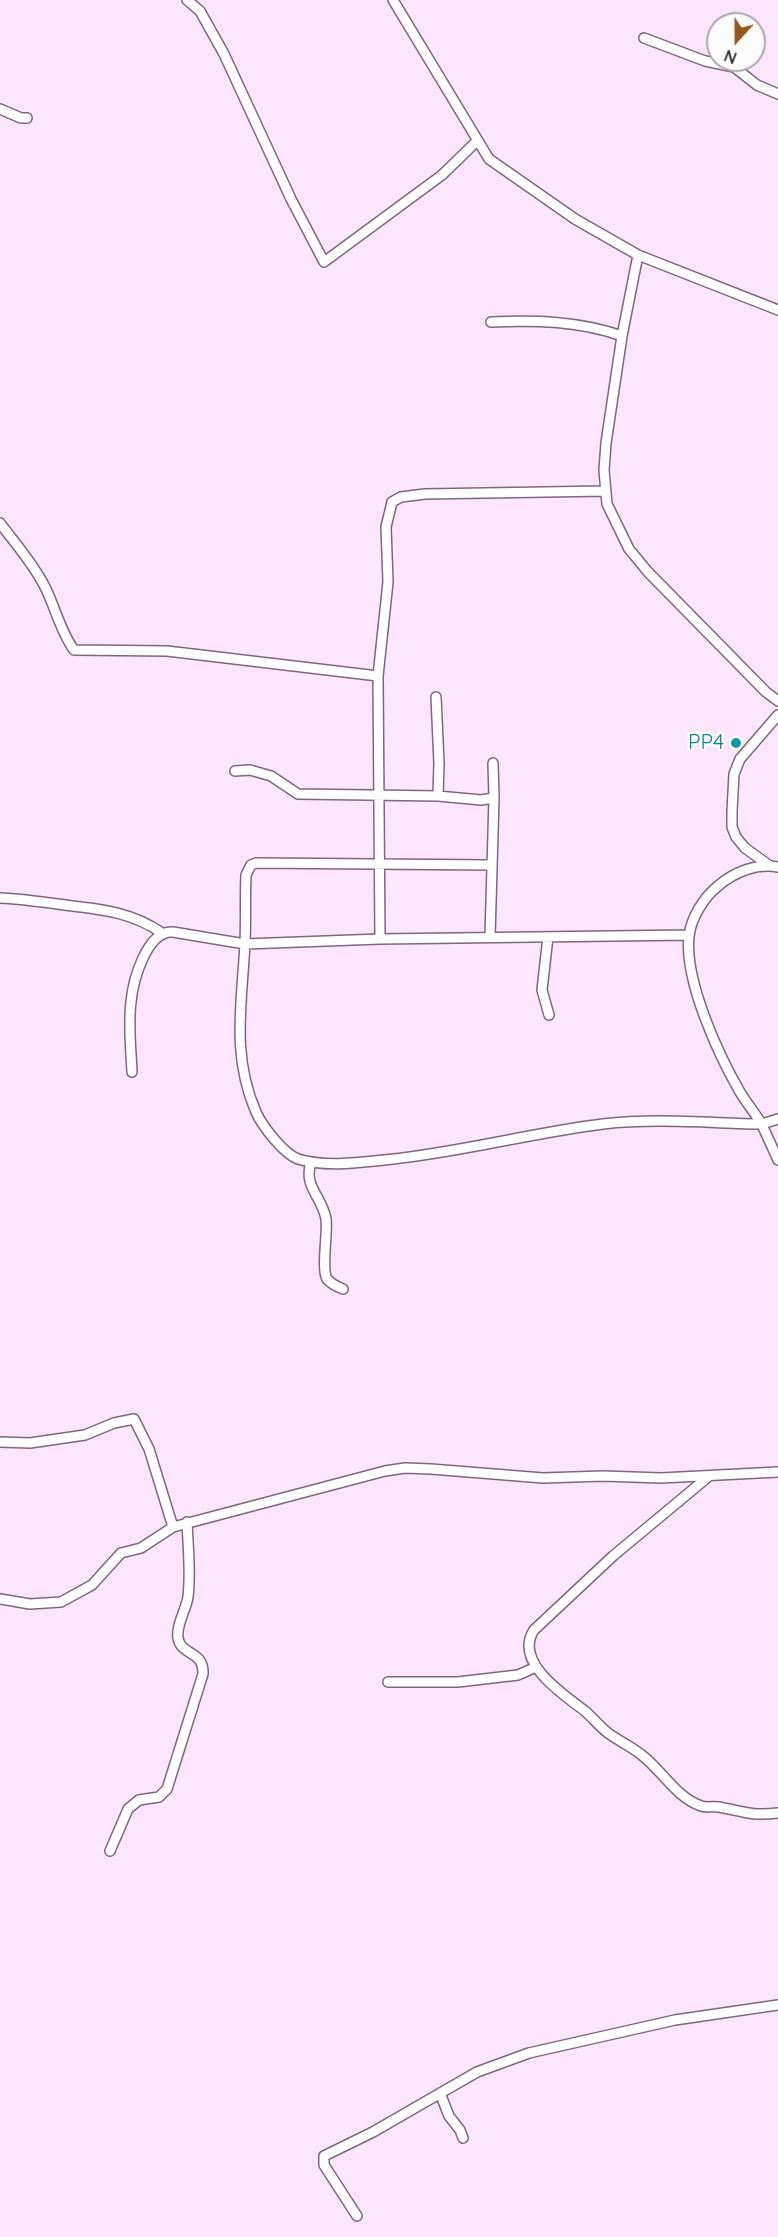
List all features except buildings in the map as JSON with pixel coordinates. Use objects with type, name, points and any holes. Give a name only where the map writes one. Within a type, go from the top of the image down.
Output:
[{"type":"street","points":[[187,0],[200,11],[224,54],[291,199],[324,262],[442,175],[477,141]]},
{"type":"street","points":[[393,0],[489,159],[575,219],[638,255],[778,309]]},
{"type":"street","points":[[644,38],[705,61],[734,68],[757,85],[778,94]]},
{"type":"street","points":[[0,109],[21,118],[27,118]]},
{"type":"street","points":[[638,255],[622,336],[606,443],[604,490],[610,510],[629,549],[648,572],[766,692],[778,700]]},
{"type":"street","points":[[491,322],[529,320],[602,329],[622,336]]},
{"type":"street","points":[[380,939],[378,676],[388,582],[386,527],[390,507],[395,500],[425,494],[604,490]]},
{"type":"street","points":[[0,523],[35,569],[67,640],[74,650],[167,651],[378,676]]},
{"type":"street","points":[[436,697],[438,796]]},
{"type":"street","points":[[774,866],[745,848],[736,837],[732,827],[732,811],[734,774],[740,759],[778,715]]},
{"type":"street","points":[[490,937],[493,763]]},
{"type":"street","points":[[235,771],[250,770],[271,776],[298,794],[438,796],[494,802]]},
{"type":"street","points":[[491,865],[255,863],[251,865],[246,875],[244,944],[238,1020],[241,1065],[257,1114],[274,1138],[292,1156],[311,1162],[363,1162],[452,1152],[603,1124],[646,1121],[762,1124],[778,1119]]},
{"type":"street","points":[[774,866],[737,874],[726,879],[702,903],[689,935],[690,956],[700,1006],[732,1076],[751,1110],[762,1124],[778,1160]]},
{"type":"street","points":[[0,898],[26,899],[107,910],[129,915],[148,923],[162,933]]},
{"type":"street","points":[[132,1072],[131,1000],[141,962],[154,938],[162,933],[173,932],[244,944],[380,939],[689,935]]},
{"type":"street","points":[[548,937],[542,990],[549,1015]]},
{"type":"street","points":[[311,1162],[308,1173],[309,1181],[325,1216],[325,1274],[331,1283],[343,1289]]},
{"type":"street","points":[[0,1442],[30,1443],[85,1435],[114,1423],[134,1419],[149,1449],[173,1527]]},
{"type":"street","points":[[0,1599],[30,1604],[61,1602],[92,1585],[121,1554],[141,1548],[173,1527],[326,1488],[365,1475],[405,1468],[543,1478],[708,1477],[778,1472]]},
{"type":"street","points":[[708,1477],[613,1556],[534,1630],[530,1638],[530,1645],[536,1667],[546,1680],[609,1733],[645,1758],[671,1786],[685,1797],[703,1807],[717,1807],[752,1815],[778,1813]]},
{"type":"street","points":[[110,1851],[128,1809],[139,1800],[159,1797],[167,1789],[203,1674],[202,1663],[182,1646],[178,1637],[189,1590],[187,1522]]},
{"type":"street","points":[[388,1682],[458,1682],[518,1675],[536,1667]]},
{"type":"street","points":[[357,2216],[324,2165],[324,2156],[372,2132],[477,2072],[542,2049],[675,2020],[778,2005]]},
{"type":"street","points":[[440,2093],[449,2116],[463,2138]]},
{"type":"place","name":"PP4","points":[[736,743]]}]
